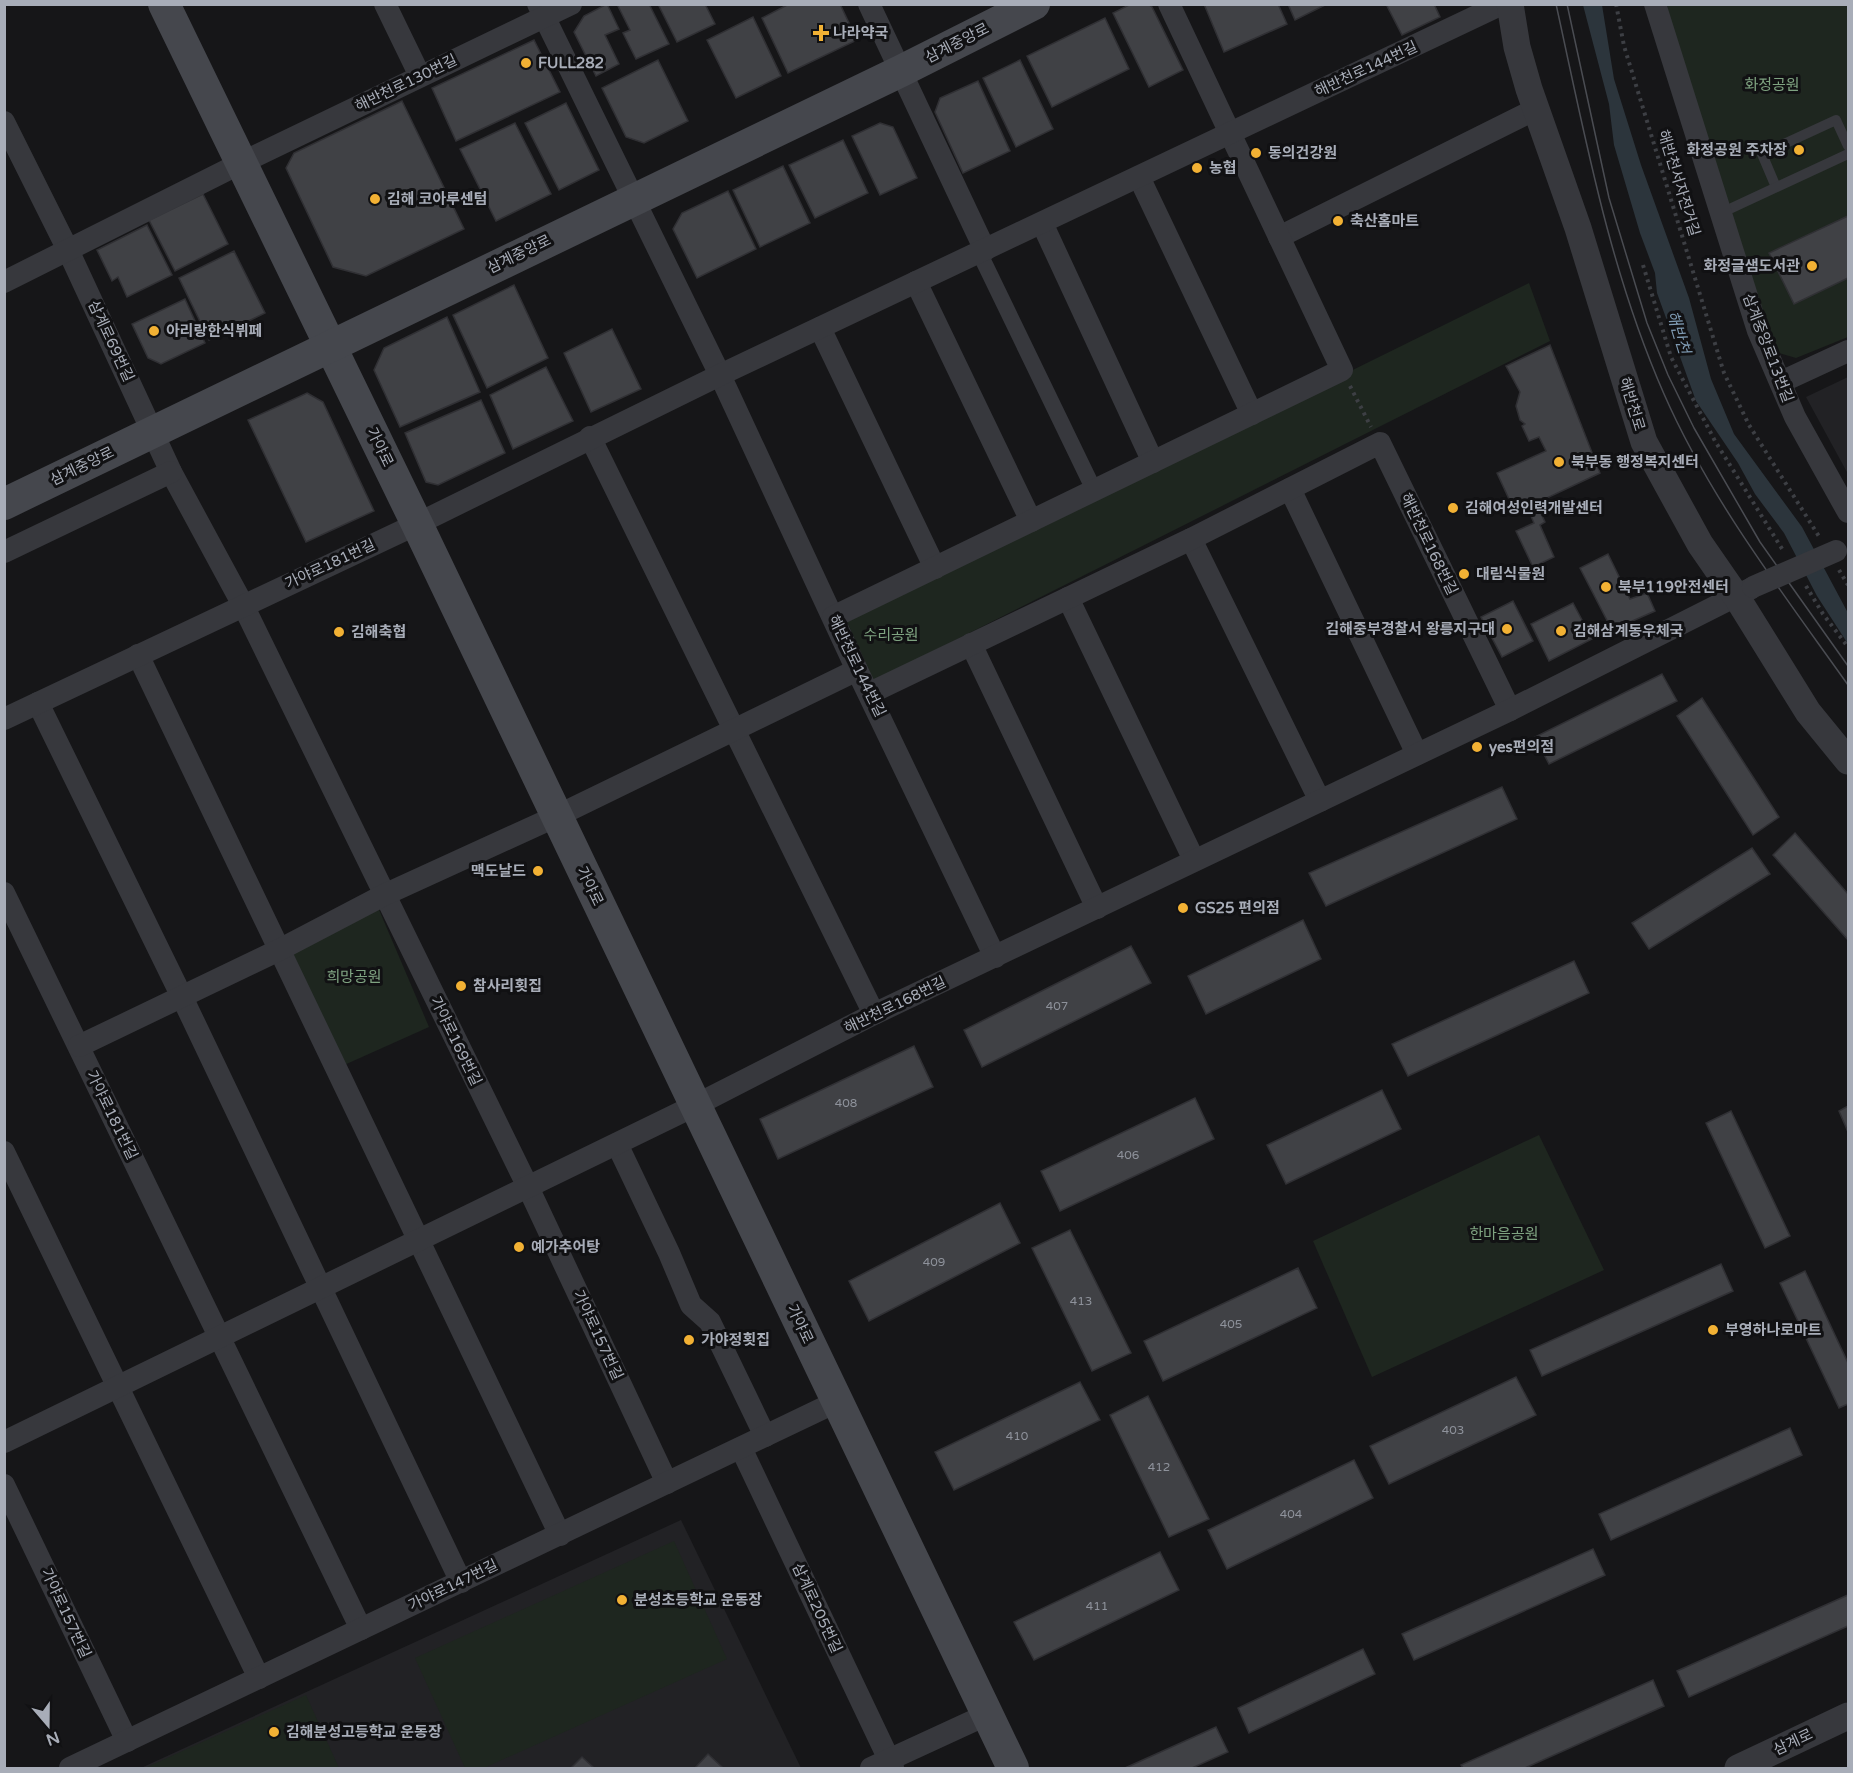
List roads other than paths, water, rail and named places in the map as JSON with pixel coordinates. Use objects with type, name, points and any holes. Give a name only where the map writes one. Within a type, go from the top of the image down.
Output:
[{"type":"main road","name":"가야로","points":[[164,4],[417,524],[1012,1768]]},
{"type":"main road","name":"삼계중앙로","points":[[4,504],[901,71],[1034,4]]},
{"type":"street","points":[[385,4],[420,76]]},
{"type":"street","name":"해반천로130번길","points":[[68,250],[420,76],[541,11],[571,4]]},
{"type":"street","points":[[869,4],[1094,490]]},
{"type":"street","points":[[833,617],[1342,370],[1169,4]]},
{"type":"street","name":"해반천로144번길","points":[[417,524],[590,437],[1502,4]]},
{"type":"street","name":"해반천로","points":[[1510,4],[1517,47],[1578,228],[1644,442],[1701,544],[1745,591],[1808,712],[1848,761]]},
{"type":"street","name":"삼계중앙로13번길","points":[[1655,4],[1758,332],[1795,417],[1848,512]]},
{"type":"street","points":[[541,11],[720,375]]},
{"type":"street","points":[[1279,237],[1536,109]]},
{"type":"street","name":"삼계로69번길","points":[[4,122],[68,250],[171,472],[243,605]]},
{"type":"street","points":[[1139,177],[1252,414]]},
{"type":"street","points":[[1042,223],[1153,462]]},
{"type":"street","points":[[4,282],[68,250]]},
{"type":"street","points":[[916,282],[1031,521]]},
{"type":"street","points":[[820,328],[935,568]]},
{"type":"street","points":[[1781,382],[1848,351]]},
{"type":"street","name":"해반천로144번길","points":[[720,375],[857,670],[995,957]]},
{"type":"street","points":[[590,437],[874,1014]]},
{"type":"street","name":"해반천로168번길","points":[[1290,489],[1380,443],[1510,710]]},
{"type":"street","points":[[4,552],[171,472]]},
{"type":"street","points":[[870,693],[1290,489],[1417,754]]},
{"type":"street","name":"가야로181번길","points":[[4,719],[417,524]]},
{"type":"street","points":[[1191,538],[1320,801]]},
{"type":"street","name":"해반천로168번길","points":[[696,1105],[874,1014],[1510,710],[1745,591],[1836,551]]},
{"type":"street","points":[[1068,598],[1194,860]]},
{"type":"street","points":[[243,605],[384,895]]},
{"type":"street","points":[[971,645],[1097,909]]},
{"type":"street","points":[[138,655],[560,1535]]},
{"type":"street","points":[[79,1046],[279,950],[384,895],[557,816],[857,670]]},
{"type":"street","points":[[38,703],[182,997],[461,1582]]},
{"type":"street","name":"가야로181번길","points":[[4,893],[220,1337]]},
{"type":"street","name":"가야로169번길","points":[[384,895],[528,1187]]},
{"type":"street","points":[[4,1442],[696,1105]]},
{"type":"street","points":[[617,1144],[691,1305],[710,1322],[765,1436]]},
{"type":"street","points":[[4,1152],[259,1678]]},
{"type":"street","name":"가야로157번길","points":[[528,1187],[667,1483]]},
{"type":"street","points":[[220,1337],[361,1629]]},
{"type":"street","name":"가야로147번길","points":[[70,1768],[837,1402]]},
{"type":"street","name":"삼계로205번길","points":[[741,1448],[884,1766]]},
{"type":"street","name":"가야로157번길","points":[[4,1485],[127,1742]]},
{"type":"street","points":[[884,1766],[986,1716]]},
{"type":"street","name":"삼계로","points":[[1738,1768],[1848,1716]]},
{"type":"lane","points":[[1776,187],[1762,154],[1836,120],[1848,146]]},
{"type":"lane","points":[[1721,213],[1848,154]]},
{"type":"water","name":"해반천","points":[[1583,5],[1602,5],[1614,79],[1641,165],[1689,298],[1711,379],[1734,434],[1802,527],[1848,613],[1848,644],[1817,596],[1784,533],[1755,494],[1738,463],[1696,401],[1657,293],[1655,273],[1640,233],[1614,145],[1609,104]]},
{"type":"tram line","points":[[1556,4],[1588,152],[1613,250],[1628,299],[1664,394],[1682,433],[1725,508],[1848,685]]},
{"type":"tram line","points":[[1567,4],[1609,198],[1647,323],[1668,375],[1694,428],[1760,542],[1848,666]]},
{"type":"place","name":"나라약국","points":[[821,33]]},
{"type":"place","name":"FULL282","points":[[526,63]]},
{"type":"place","name":"화정공원 주차장","points":[[1799,150]]},
{"type":"place","name":"동의건강원","points":[[1256,153]]},
{"type":"place","name":"농협","points":[[1197,168]]},
{"type":"place","name":"김해 코아루센텀","points":[[375,199]]},
{"type":"place","name":"축산홈마트","points":[[1338,221]]},
{"type":"place","name":"화정글샘도서관","points":[[1812,266]]},
{"type":"place","name":"아리랑한식뷔페","points":[[154,331]]},
{"type":"place","name":"북부동 행정복지센터","points":[[1559,462]]},
{"type":"place","name":"김해여성인력개발센터","points":[[1453,508]]},
{"type":"place","name":"대림식물원","points":[[1464,574]]},
{"type":"place","name":"북부119안전센터","points":[[1606,587]]},
{"type":"place","name":"김해중부경찰서 왕릉지구대","points":[[1507,629]]},
{"type":"place","name":"김해삼계동우체국","points":[[1561,631]]},
{"type":"place","name":"김해축협","points":[[339,632]]},
{"type":"place","name":"yes편의점","points":[[1477,747]]},
{"type":"place","name":"맥도날드","points":[[538,871]]},
{"type":"place","name":"GS25 편의점","points":[[1183,908]]},
{"type":"place","name":"참사리횟집","points":[[461,986]]},
{"type":"place","name":"예가추어탕","points":[[519,1247]]},
{"type":"place","name":"부영하나로마트","points":[[1713,1330]]},
{"type":"place","name":"가야정횟집","points":[[689,1340]]},
{"type":"place","name":"분성초등학교 운동장","points":[[622,1600]]},
{"type":"place","name":"김해분성고등학교 운동장","points":[[274,1732]]},
{"type":"park label","name":"화정공원","points":[[1772,85]]},
{"type":"park label","name":"수리공원","points":[[891,635]]},
{"type":"park label","name":"희망공원","points":[[354,977]]},
{"type":"park label","name":"한마음공원","points":[[1504,1234]]}]
